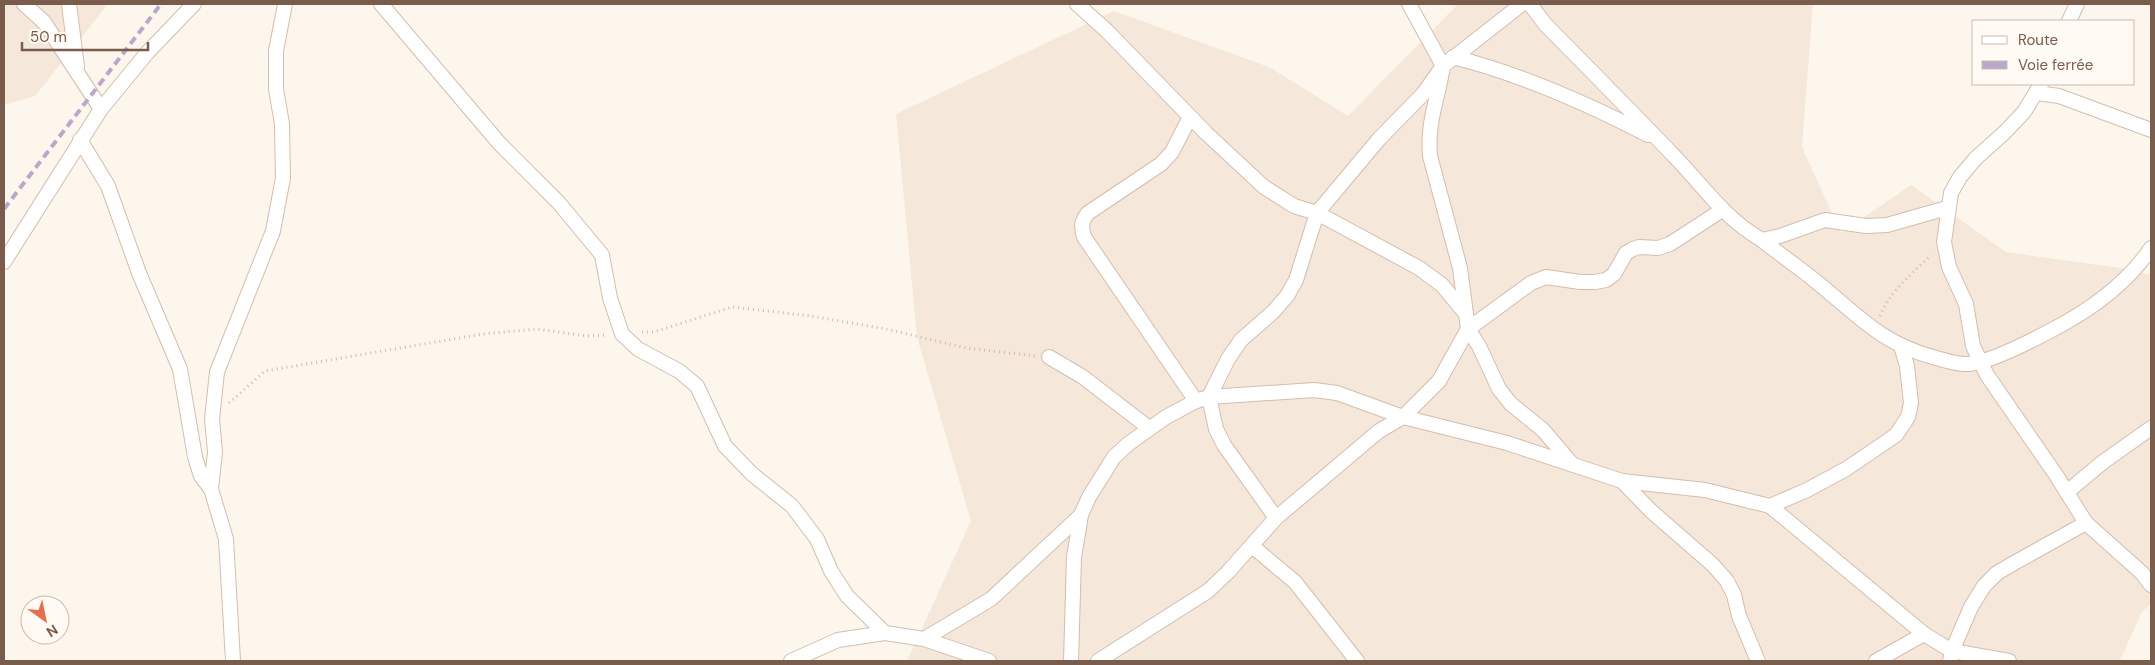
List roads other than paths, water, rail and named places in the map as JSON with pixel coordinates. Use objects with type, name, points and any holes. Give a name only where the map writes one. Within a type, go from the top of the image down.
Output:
[{"type":"street","points":[[24,4],[44,22],[101,109]]},
{"type":"street","points":[[69,4],[78,72]]},
{"type":"street","points":[[4,262],[101,109],[147,52],[194,4]]},
{"type":"street","points":[[211,490],[215,452],[212,419],[217,372],[273,231],[283,178],[282,124],[276,89],[276,51],[285,4]]},
{"type":"street","points":[[381,4],[499,143],[559,203],[602,255],[610,298],[622,334],[638,350],[679,371],[696,386],[726,446],[752,474],[792,506],[817,539],[831,571],[846,596],[885,634]]},
{"type":"street","points":[[1077,4],[1107,31],[1190,117],[1264,188],[1294,206],[1317,213],[1419,268],[1442,285],[1466,314]]},
{"type":"street","points":[[1409,4],[1448,61],[1491,67],[1616,118],[1660,140]]},
{"type":"street","points":[[1203,399],[1241,340],[1273,312],[1287,296],[1296,280],[1317,213],[1379,139],[1424,94],[1448,61],[1522,4]]},
{"type":"street","points":[[1530,4],[1545,24],[1660,140],[1722,210],[1779,255],[1813,278],[1863,323],[1901,346],[1953,363],[1969,364],[2027,343],[2076,318],[2118,287],[2151,248]]},
{"type":"street","points":[[2069,20],[2077,4]]},
{"type":"street","points":[[1448,61],[1431,116],[1428,139],[1430,156],[1460,268],[1468,329],[1483,353],[1499,389],[1511,404],[1543,430],[1572,465]]},
{"type":"street","points":[[2151,130],[2039,88],[2024,112],[1976,158],[1960,177],[1950,193],[1944,242],[1949,267],[1966,304],[1973,346],[2003,401],[2067,492],[2086,523],[2142,573],[2151,585]]},
{"type":"street","points":[[1190,117],[1172,152],[1161,164],[1088,213],[1082,220],[1082,230],[1084,237],[1203,399],[1224,445],[1276,518]]},
{"type":"street","points":[[80,140],[108,186],[139,273],[180,370],[201,476],[211,490],[226,539],[233,661]]},
{"type":"street","points":[[1762,240],[1780,236],[1825,220],[1866,226],[1887,225],[1947,208]]},
{"type":"street","points":[[1098,661],[1208,591],[1252,546],[1276,518],[1379,431],[1403,417],[1439,381],[1468,329],[1531,283],[1539,279],[1558,277],[1595,282],[1606,280],[1614,274],[1626,253],[1632,249],[1639,247],[1658,248],[1670,244],[1722,210]]},
{"type":"street","points":[[1770,506],[1807,490],[1846,469],[1896,435],[1908,417],[1911,402],[1908,366],[1901,346]]},
{"type":"street","points":[[1049,357],[1083,377],[1149,428]]},
{"type":"street","points":[[1071,661],[1074,557],[1081,515],[1103,472],[1114,456],[1149,428],[1203,399],[1314,390],[1337,394],[1403,417],[1507,443],[1622,481],[1705,490],[1770,506],[1951,656],[2009,661]]},
{"type":"street","points":[[2067,492],[2103,462],[2151,428]]},
{"type":"street","points":[[1622,481],[1651,511],[1713,565],[1728,581],[1734,595],[1739,616],[1758,661]]},
{"type":"street","points":[[924,639],[991,599],[1081,515]]},
{"type":"street","points":[[1951,656],[1971,607],[1984,586],[1997,574],[2086,523]]},
{"type":"street","points":[[1252,546],[1295,582],[1357,661]]},
{"type":"street","points":[[791,661],[838,640],[885,634],[924,639],[989,661]]},
{"type":"street","points":[[1876,661],[1924,634]]},
{"type":"railway","points":[[4,209],[161,4]]}]
